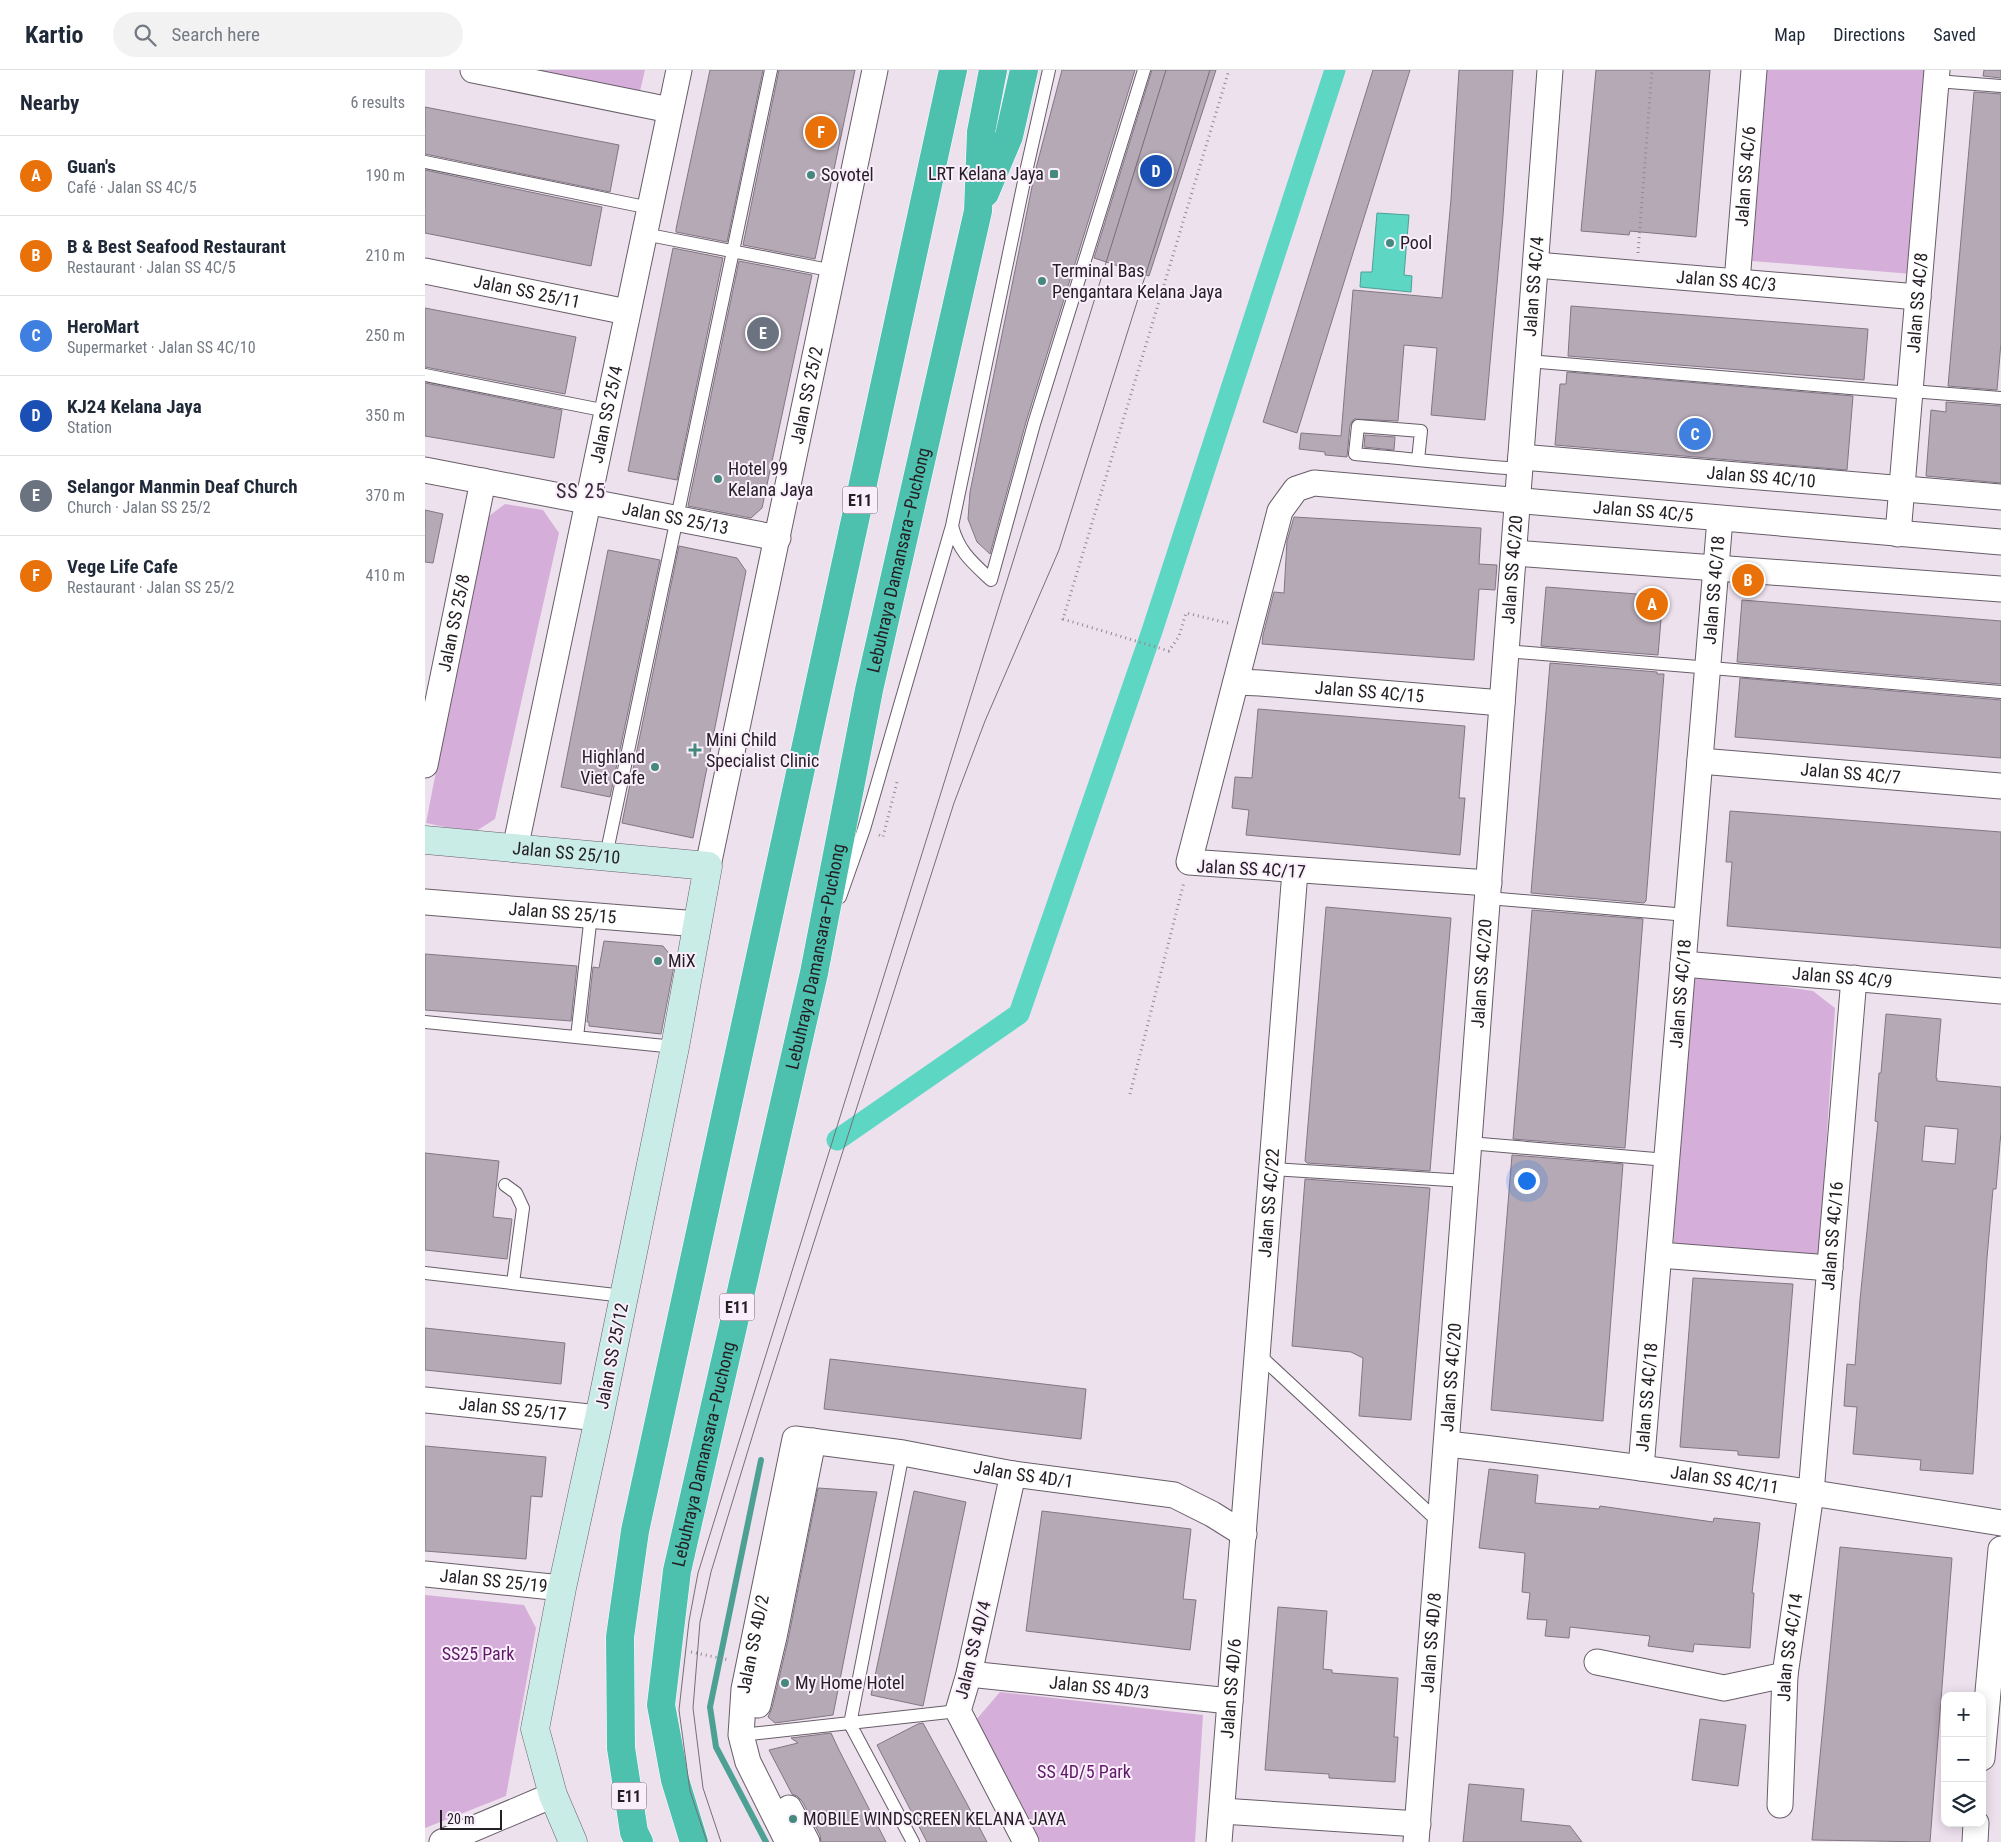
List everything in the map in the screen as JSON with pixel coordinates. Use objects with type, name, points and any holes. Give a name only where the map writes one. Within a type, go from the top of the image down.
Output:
[{"type":"highway","name":"E11","points":[[639,1842],[634,1832],[621,1739],[621,1637],[635,1531],[953,70]]},
{"type":"highway","name":"Lebuhraya Damansara–Puchong","points":[[694,1842],[675,1780],[661,1705],[677,1571],[814,972],[869,690],[978,211],[981,132],[993,70]]},
{"type":"highway","points":[[978,211],[1009,136],[1024,70]]},
{"type":"street","points":[[473,70],[670,110]]},
{"type":"street","name":"Jalan SS 25/4","points":[[515,849],[679,70]]},
{"type":"street","name":"Jalan SS 25/2","points":[[708,866],[875,70]]},
{"type":"street","name":"Jalan SS 4C/4","points":[[1518,502],[1550,70]]},
{"type":"street","name":"Jalan SS 4C/6","points":[[1737,282],[1754,70]]},
{"type":"street","name":"Jalan SS 4C/8","points":[[1898,534],[1937,75]]},
{"type":"street","name":"Jalan SS 4C/3","points":[[1536,265],[1918,297]]},
{"type":"street","name":"Jalan SS 25/11","points":[[425,271],[627,312]]},
{"type":"street","name":"Jalan SS 4C/10","points":[[1521,463],[2001,497]]},
{"type":"street","name":"Jalan SS 25/13","points":[[425,470],[778,538]]},
{"type":"street","name":"Jalan SS 25/8","points":[[425,765],[483,481]]},
{"type":"street","name":"Jalan SS 4C/5","points":[[1249,632],[1280,511],[1296,489],[1314,483],[2001,542]]},
{"type":"street","name":"Jalan SS 4C/20","points":[[1447,1444],[1518,502]]},
{"type":"street","name":"Jalan SS 4C/18","points":[[1641,1468],[1720,519]]},
{"type":"street","points":[[1514,553],[2001,589]]},
{"type":"street","points":[[1189,862],[1249,632]]},
{"type":"street","name":"Jalan SS 4C/15","points":[[1236,682],[1502,703]]},
{"type":"street","points":[[1228,713],[1260,683]]},
{"type":"street","name":"Jalan SS 4C/7","points":[[1700,761],[2001,786]]},
{"type":"street","name":"Jalan SS 25/10","points":[[425,840],[708,866]]},
{"type":"street","name":"Jalan SS 4C/17","points":[[1189,862],[1488,891]]},
{"type":"street","name":"Jalan SS 25/12","points":[[573,1842],[553,1794],[535,1729],[562,1588],[675,1047],[708,866]]},
{"type":"street","name":"Jalan SS 4C/22","points":[[1244,1534],[1295,871]]},
{"type":"street","name":"Jalan SS 25/15","points":[[425,902],[698,924]]},
{"type":"street","name":"Jalan SS 4C/9","points":[[1683,964],[2001,990]]},
{"type":"street","name":"Jalan SS 4C/16","points":[[1811,1493],[1854,978]]},
{"type":"street","points":[[1659,1255],[1830,1268]]},
{"type":"street","name":"Jalan SS 25/17","points":[[425,1400],[599,1418]]},
{"type":"street","name":"Jalan SS 4D/1","points":[[804,1440],[903,1453],[1013,1474],[1174,1495],[1213,1514],[1244,1534]]},
{"type":"street","name":"Jalan SS 4D/2","points":[[788,1842],[748,1762],[745,1689],[804,1440]]},
{"type":"street","name":"Jalan SS 4C/11","points":[[1447,1444],[1641,1468],[2001,1523]]},
{"type":"street","name":"Jalan SS 4D/8","points":[[1417,1833],[1447,1444]]},
{"type":"street","name":"Jalan SS 4D/4","points":[[1013,1474],[969,1674],[958,1711],[1026,1842]]},
{"type":"street","name":"Jalan SS 4C/14","points":[[1780,1805],[1785,1675],[1811,1493]]},
{"type":"street","name":"Jalan SS 4D/6","points":[[1219,1842],[1244,1534]]},
{"type":"street","points":[[1984,1737],[2001,1549]]},
{"type":"street","name":"Jalan SS 25/19","points":[[425,1574],[562,1588]]},
{"type":"street","points":[[1597,1662],[1724,1688],[1785,1675]]},
{"type":"street","name":"Jalan SS 4D/3","points":[[969,1674],[1231,1701]]},
{"type":"street","points":[[748,1734],[807,1842]]},
{"type":"street","points":[[442,1842],[553,1794]]},
{"type":"street","points":[[1222,1811],[1417,1833]]},
{"type":"street","points":[[1975,1842],[1976,1827]]},
{"type":"lane","points":[[606,856],[771,70]]},
{"type":"lane","points":[[814,972],[864,829],[952,526],[1049,70]]},
{"type":"lane","points":[[952,526],[956,543],[970,561],[991,580],[1034,424],[1144,70]]},
{"type":"lane","points":[[1937,75],[2001,86]]},
{"type":"lane","points":[[425,162],[650,208]]},
{"type":"lane","points":[[644,234],[834,271]]},
{"type":"lane","points":[[1528,361],[2001,398]]},
{"type":"lane","points":[[425,375],[607,410]]},
{"type":"lane","name":"Jalan SS 4C/10","points":[[1419,460],[1421,431],[1358,426],[1355,454],[1419,460],[1521,463]]},
{"type":"lane","points":[[1506,651],[2001,692]]},
{"type":"lane","points":[[1488,891],[1687,915]]},
{"type":"lane","points":[[577,1037],[591,915]]},
{"type":"lane","points":[[425,1022],[675,1047]]},
{"type":"lane","points":[[1469,1142],[1667,1160]]},
{"type":"lane","points":[[1272,1169],[1466,1181]]},
{"type":"lane","points":[[505,1185],[516,1192],[523,1208],[513,1283]]},
{"type":"lane","points":[[425,1273],[624,1296]]},
{"type":"lane","points":[[1258,1354],[1441,1524]]},
{"type":"lane","points":[[903,1453],[850,1724],[913,1842]]},
{"type":"lane","points":[[748,1734],[958,1711]]},
{"type":"path","points":[[1229,70],[1063,619],[1169,650],[1179,636],[1187,613],[1221,620],[1249,632]]},
{"type":"path","points":[[1636,273],[1652,70]]},
{"type":"path","name":"Jalan SS 4C/17","points":[[1129,1094],[1189,862]]},
{"type":"path","points":[[702,1654],[733,1661]]},
{"type":"green space","points":[[536,70],[645,70],[640,91]]},
{"type":"green space","points":[[1767,70],[1927,70],[1912,274],[1752,261]]},
{"type":"green space","points":[[505,504],[543,510],[559,533],[495,819],[473,833],[426,823],[485,519]]},
{"type":"green space","points":[[1692,974],[1813,991],[1835,1008],[1819,1260],[1673,1248]]},
{"type":"green space","name":"SS25 Park","points":[[425,1595],[524,1605],[536,1628],[506,1796],[425,1828]]},
{"type":"green space","name":"SS 4D/5 Park","points":[[1000,1692],[1203,1715],[1195,1842],[1041,1842],[975,1721]]},
{"type":"shaded area","name":"Pool","points":[[1377,213],[1409,215],[1404,275],[1412,276],[1411,292],[1360,287],[1361,272],[1372,272]]},
{"type":"building","points":[[710,70],[763,70],[727,242],[676,232]]},
{"type":"building","points":[[779,70],[855,70],[815,259],[743,245]]},
{"type":"building","name":"Terminal Bas Pengantara Kelana Jaya","points":[[1062,70],[1135,70],[1026,422],[990,554],[977,542],[968,519],[970,492],[1035,172]]},
{"type":"building","points":[[1152,70],[1216,70],[1149,276],[1094,258]]},
{"type":"building","points":[[1373,70],[1410,70],[1297,433],[1263,422]]},
{"type":"building","points":[[1459,70],[1513,70],[1503,216],[1485,420],[1431,415],[1437,348],[1404,345],[1398,421],[1354,419],[1350,425],[1347,457],[1325,455],[1325,452],[1299,449],[1301,433],[1341,436],[1353,290],[1442,298],[1451,199]]},
{"type":"building","points":[[1596,70],[1710,70],[1696,237],[1630,231],[1629,235],[1581,231]]},
{"type":"building","points":[[1984,70],[2001,70],[2001,78],[1983,76]]},
{"type":"building","points":[[1974,92],[2001,94],[2001,343],[1997,390],[1948,386]]},
{"type":"building","points":[[425,107],[619,145],[610,192],[425,154]]},
{"type":"building","points":[[425,170],[602,207],[591,266],[425,233]]},
{"type":"building","points":[[673,248],[723,258],[677,480],[628,471]]},
{"type":"building","points":[[739,261],[812,275],[762,508],[751,518],[688,506]]},
{"type":"building","points":[[1571,306],[1868,329],[1864,380],[1568,356]]},
{"type":"building","points":[[425,308],[576,337],[565,394],[425,367]]},
{"type":"building","points":[[1567,372],[1853,396],[1847,470],[1555,445],[1560,384],[1566,384]]},
{"type":"building","points":[[425,383],[562,410],[554,458],[425,436]]},
{"type":"building","points":[[1946,402],[2001,406],[2001,483],[1926,476],[1931,410],[1946,412]]},
{"type":"building","points":[[1365,435],[1395,437],[1394,450],[1364,447]]},
{"type":"building","points":[[425,510],[443,514],[433,563],[425,562]]},
{"type":"building","points":[[1294,517],[1481,528],[1479,564],[1497,565],[1495,590],[1479,589],[1474,660],[1262,644],[1274,592],[1284,593],[1287,541]]},
{"type":"building","points":[[679,546],[737,558],[746,571],[693,838],[622,823]]},
{"type":"building","points":[[608,550],[660,560],[610,797],[561,787]]},
{"type":"building","points":[[1546,587],[1663,596],[1658,655],[1541,646]]},
{"type":"building","points":[[1742,600],[2001,621],[2001,684],[1737,662]]},
{"type":"building","points":[[1550,663],[1664,674],[1646,901],[1644,903],[1531,893]]},
{"type":"building","points":[[1740,678],[2001,700],[2001,758],[1735,737]]},
{"type":"building","points":[[1258,709],[1465,726],[1459,798],[1465,798],[1460,855],[1246,835],[1249,810],[1232,808],[1235,777],[1252,778]]},
{"type":"building","points":[[1730,811],[2001,832],[2001,948],[1727,926],[1732,862],[1726,862]]},
{"type":"building","points":[[1326,907],[1451,918],[1430,1171],[1307,1163],[1305,1161]]},
{"type":"building","points":[[1532,910],[1643,919],[1625,1148],[1513,1139]]},
{"type":"building","points":[[604,941],[663,946],[675,961],[661,1034],[589,1026],[589,1022],[587,1022],[593,967],[599,968]]},
{"type":"building","points":[[425,954],[577,966],[571,1021],[425,1010]]},
{"type":"building","points":[[1886,1014],[1941,1019],[1937,1081],[2001,1087],[2001,1132],[1996,1189],[1993,1189],[1987,1258],[1973,1474],[1920,1470],[1921,1460],[1853,1454],[1857,1407],[1844,1406],[1847,1364],[1855,1365],[1878,1122],[1875,1121],[1879,1073],[1881,1073]],"holes":[[[1925,1126],[1958,1129],[1955,1164],[1922,1161]]]},
{"type":"building","points":[[425,1153],[499,1161],[493,1217],[512,1219],[507,1259],[425,1250]]},
{"type":"building","points":[[1512,1155],[1623,1164],[1603,1421],[1491,1410]]},
{"type":"building","points":[[1305,1179],[1430,1188],[1411,1420],[1359,1416],[1363,1358],[1351,1352],[1292,1346]]},
{"type":"building","points":[[1693,1278],[1793,1284],[1779,1458],[1738,1455],[1738,1451],[1680,1447]]},
{"type":"building","points":[[425,1328],[565,1343],[561,1384],[425,1370]]},
{"type":"building","points":[[830,1359],[1086,1389],[1081,1439],[824,1409]]},
{"type":"building","points":[[425,1446],[546,1457],[542,1497],[531,1496],[526,1559],[425,1551]]},
{"type":"building","points":[[1489,1469],[1538,1475],[1535,1503],[1599,1509],[1600,1506],[1713,1522],[1714,1518],[1760,1523],[1752,1593],[1754,1593],[1750,1648],[1694,1644],[1693,1652],[1648,1646],[1650,1636],[1570,1627],[1569,1638],[1545,1636],[1547,1620],[1527,1619],[1530,1593],[1522,1592],[1525,1553],[1479,1548]]},
{"type":"building","points":[[818,1488],[877,1492],[833,1715],[775,1723],[768,1717],[772,1708],[788,1640]]},
{"type":"building","points":[[914,1491],[966,1502],[923,1706],[871,1695]]},
{"type":"building","points":[[1042,1511],[1191,1529],[1183,1599],[1196,1600],[1190,1650],[1026,1631]]},
{"type":"building","points":[[1840,1547],[1952,1558],[1930,1842],[1812,1840]]},
{"type":"building","points":[[1278,1607],[1327,1611],[1323,1669],[1332,1670],[1332,1673],[1398,1678],[1394,1737],[1398,1737],[1395,1782],[1329,1778],[1329,1774],[1265,1770]]},
{"type":"building","points":[[1700,1719],[1746,1725],[1738,1786],[1692,1780]]},
{"type":"building","points":[[923,1723],[987,1842],[927,1842],[877,1745]]},
{"type":"building","points":[[831,1733],[886,1842],[821,1842],[820,1835],[802,1801],[792,1794],[769,1750],[798,1743],[791,1738]]},
{"type":"building","points":[[1469,1784],[1524,1789],[1521,1821],[1570,1826],[1582,1842],[1463,1842]]},
{"type":"waterway","points":[[837,1140],[1019,1014],[1152,631],[1335,70]]},
{"type":"waterway","points":[[761,1460],[710,1707],[716,1747],[766,1842]]},
{"type":"tram line","points":[[707,1842],[690,1791],[679,1710],[689,1621],[698,1573],[1166,70]]},
{"type":"tram line","points":[[721,1842],[703,1788],[693,1708],[700,1622],[711,1572],[760,1411],[954,803],[985,721],[1059,550],[1210,70]]},
{"type":"place","name":"Vege Life Cafe","points":[[821,132]]},
{"type":"place","name":"KJ24 Kelana Jaya","points":[[1156,171]]},
{"type":"place","name":"LRT Kelana Jaya","points":[[1054,174]]},
{"type":"place","name":"Sovotel","points":[[811,175]]},
{"type":"place","name":"Pool","points":[[1390,243]]},
{"type":"place","name":"Terminal Bas Pengantara Kelana Jaya","points":[[1042,281]]},
{"type":"place","name":"Selangor Manmin Deaf Church","points":[[763,333]]},
{"type":"place","name":"HeroMart","points":[[1695,434]]},
{"type":"place","name":"Hotel 99 Kelana Jaya","points":[[718,479]]},
{"type":"place","name":"B & Best Seafood Restaurant","points":[[1748,580]]},
{"type":"place","name":"Guan's","points":[[1652,604]]},
{"type":"place","name":"Mini Child Specialist Clinic","points":[[695,750]]},
{"type":"place","name":"Highland Viet Cafe","points":[[655,767]]},
{"type":"place","name":"MiX","points":[[658,961]]},
{"type":"place","name":"My Home Hotel","points":[[785,1683]]},
{"type":"place","name":"MOBILE WINDSCREEN KELANA JAYA","points":[[793,1819]]},
{"type":"district","name":"SS 25","points":[[581,491]]}]
